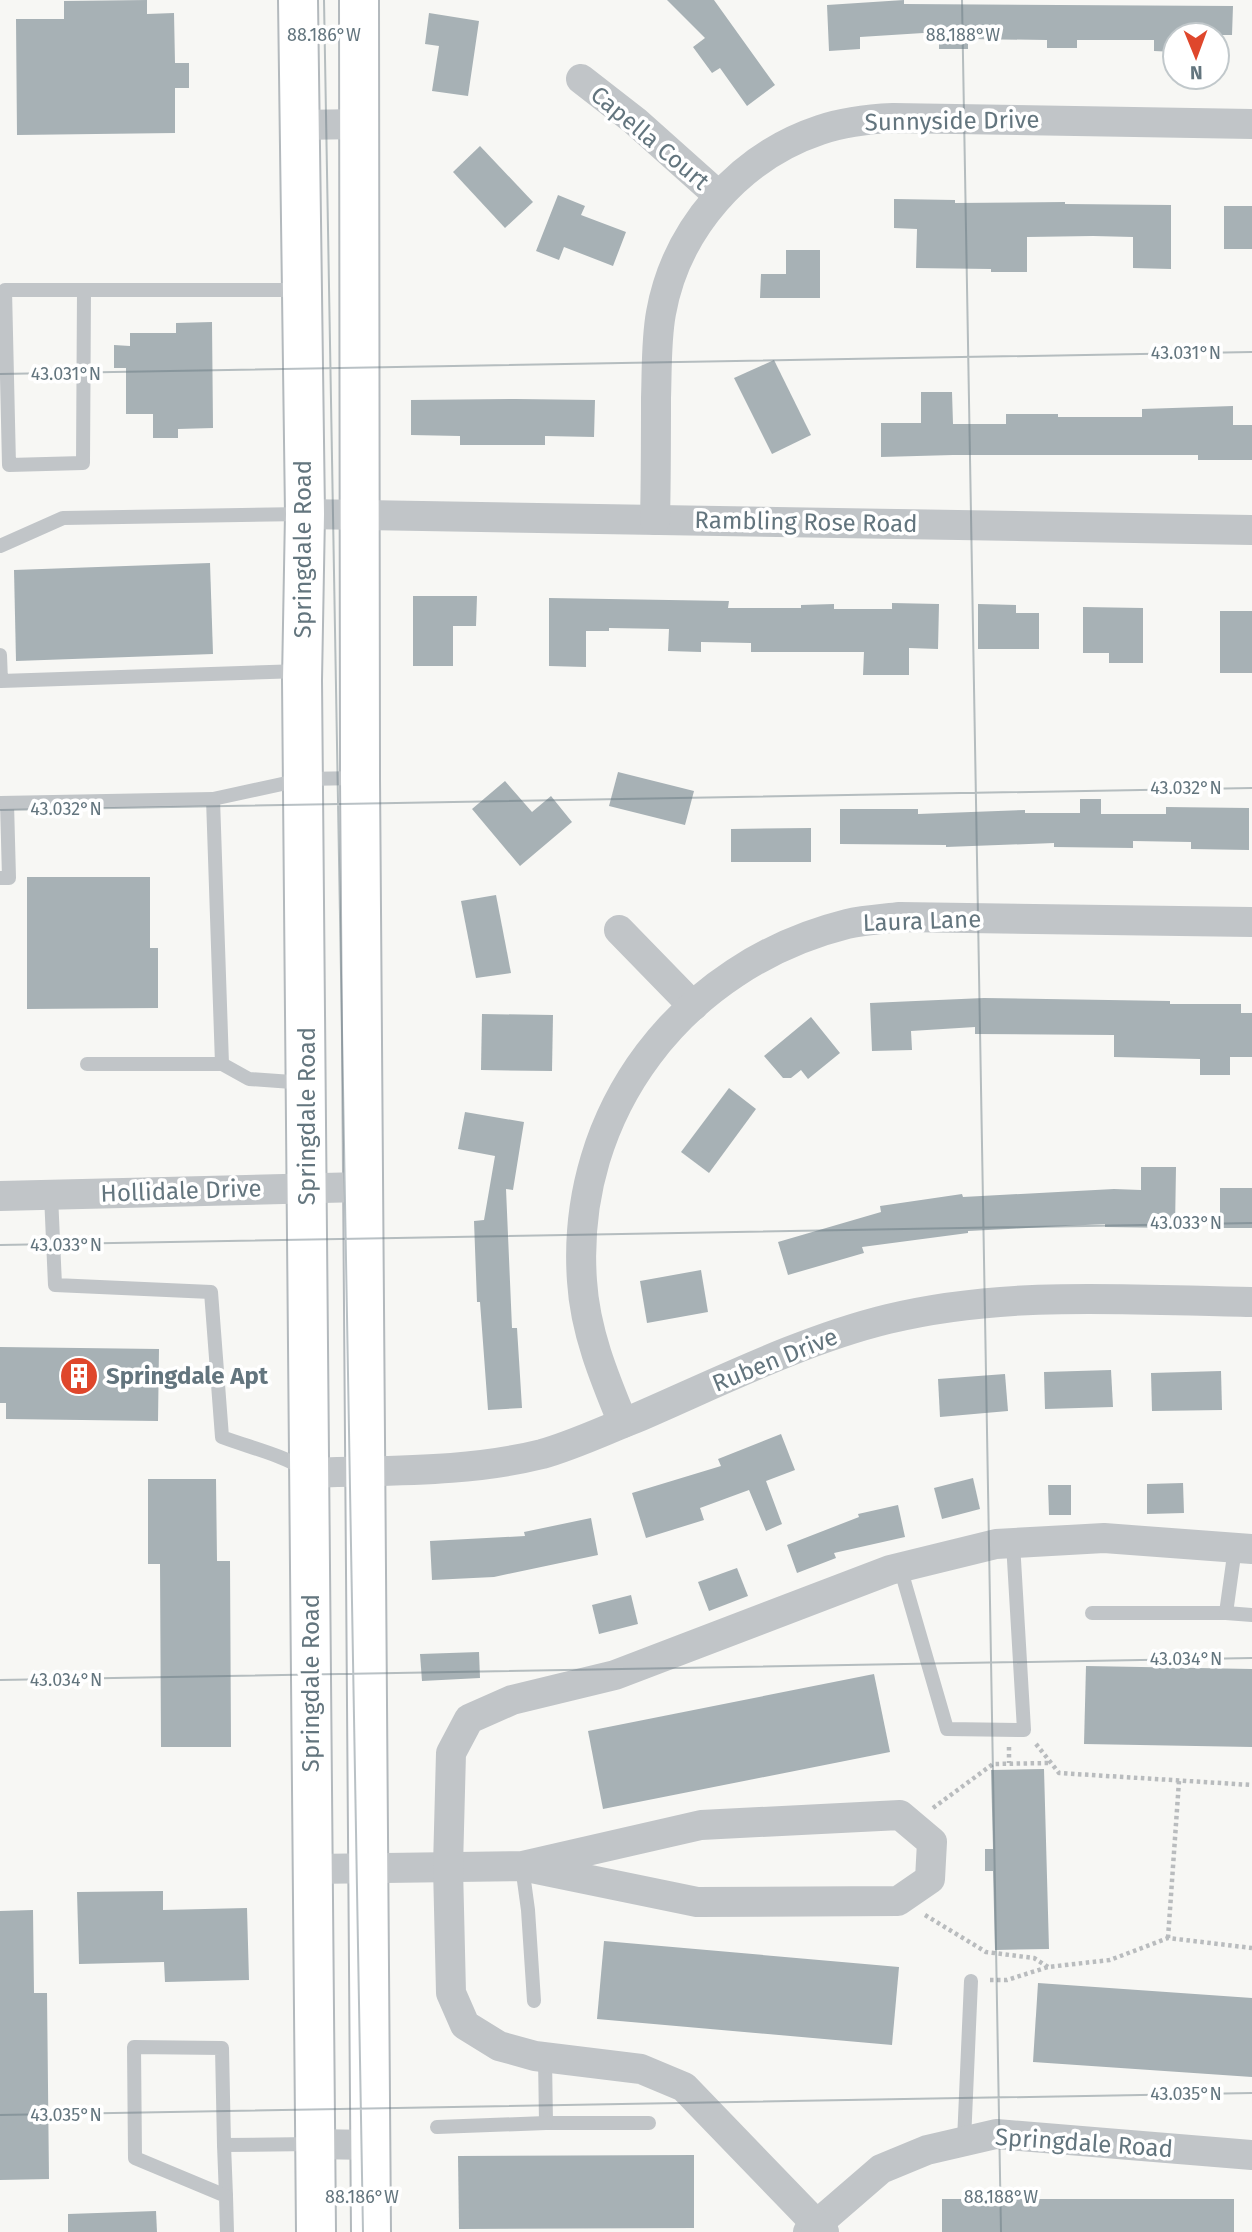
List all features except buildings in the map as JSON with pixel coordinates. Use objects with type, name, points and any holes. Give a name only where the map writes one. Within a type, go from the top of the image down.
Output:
[{"type":"street","name":"Springdale Road","points":[[298,0],[305,514],[302,671],[316,2232]]},
{"type":"street","points":[[359,0],[362,1187],[371,2232]]},
{"type":"street","name":"Capella Court","points":[[581,79],[635,121],[719,196]]},
{"type":"street","name":"Sunnyside Drive","points":[[655,520],[657,370],[660,315],[667,286],[679,253],[705,211],[764,156],[821,129],[866,119],[1252,124]]},
{"type":"street","points":[[299,125],[359,124]]},
{"type":"street","name":"Rambling Rose Road","points":[[305,514],[1252,530]]},
{"type":"street","name":"Laura Lane","points":[[623,1423],[597,1359],[586,1315],[582,1280],[582,1219],[587,1184],[607,1122],[624,1090],[656,1042],[727,978],[787,945],[849,923],[900,917],[1252,922]]},
{"type":"street","points":[[619,930],[693,1006]]},
{"type":"street","name":"Hollidale Drive","points":[[0,1196],[362,1187]]},
{"type":"street","name":"Ruben Drive","points":[[310,1473],[448,1468],[502,1463],[544,1453],[623,1423],[824,1338],[887,1319],[951,1307],[1019,1300],[1252,1302]]},
{"type":"street","name":"Springdale Road","points":[[1244,1549],[1104,1538],[996,1544],[900,1567],[615,1675],[512,1700],[469,1719],[452,1753],[448,1867],[451,1993],[466,2025],[499,2046],[535,2056],[641,2069],[684,2087],[816,2230],[881,2169],[927,2150],[996,2134],[1252,2155]]},
{"type":"street","points":[[313,1869],[522,1866],[701,1825],[900,1815],[932,1842],[930,1879],[898,1902],[697,1902],[522,1866]]},
{"type":"street","points":[[314,2144],[370,2145]]},
{"type":"lane","points":[[84,290],[83,463],[9,465],[5,290],[84,290],[302,290]]},
{"type":"lane","points":[[0,546],[63,518],[305,514]]},
{"type":"lane","points":[[0,655],[1,681],[302,671]]},
{"type":"lane","points":[[0,878],[9,878],[3,803],[213,799],[304,779],[360,778]]},
{"type":"lane","points":[[213,799],[222,1064]]},
{"type":"lane","points":[[87,1064],[222,1064],[249,1079],[307,1084]]},
{"type":"lane","points":[[51,1195],[55,1285],[211,1292],[222,1437],[269,1455],[289,1459],[310,1473]]},
{"type":"lane","points":[[900,1567],[947,1729],[1024,1730],[1013,1543]]},
{"type":"lane","points":[[1226,1613],[1244,1549]]},
{"type":"lane","points":[[1092,1613],[1252,1615]]},
{"type":"lane","points":[[522,1866],[534,2001]]},
{"type":"lane","points":[[964,2141],[971,1981]]},
{"type":"lane","points":[[226,2196],[135,2158],[134,2047],[222,2048],[226,2196],[226,2232]]},
{"type":"lane","points":[[545,2057],[546,2123]]},
{"type":"lane","points":[[437,2127],[649,2123]]},
{"type":"lane","points":[[224,2145],[314,2144]]},
{"type":"path","points":[[1024,1730],[1059,1773],[1252,1785]]},
{"type":"path","points":[[911,1825],[993,1765],[1051,1763]]},
{"type":"path","points":[[1168,1938],[1179,1781]]},
{"type":"path","points":[[901,1899],[986,1952],[1034,1958],[1048,1967]]},
{"type":"path","points":[[971,1981],[1007,1980],[1048,1967],[1110,1961],[1168,1938],[1252,1948]]},
{"type":"place","name":"Springdale Apt","points":[[79,1376]]}]
